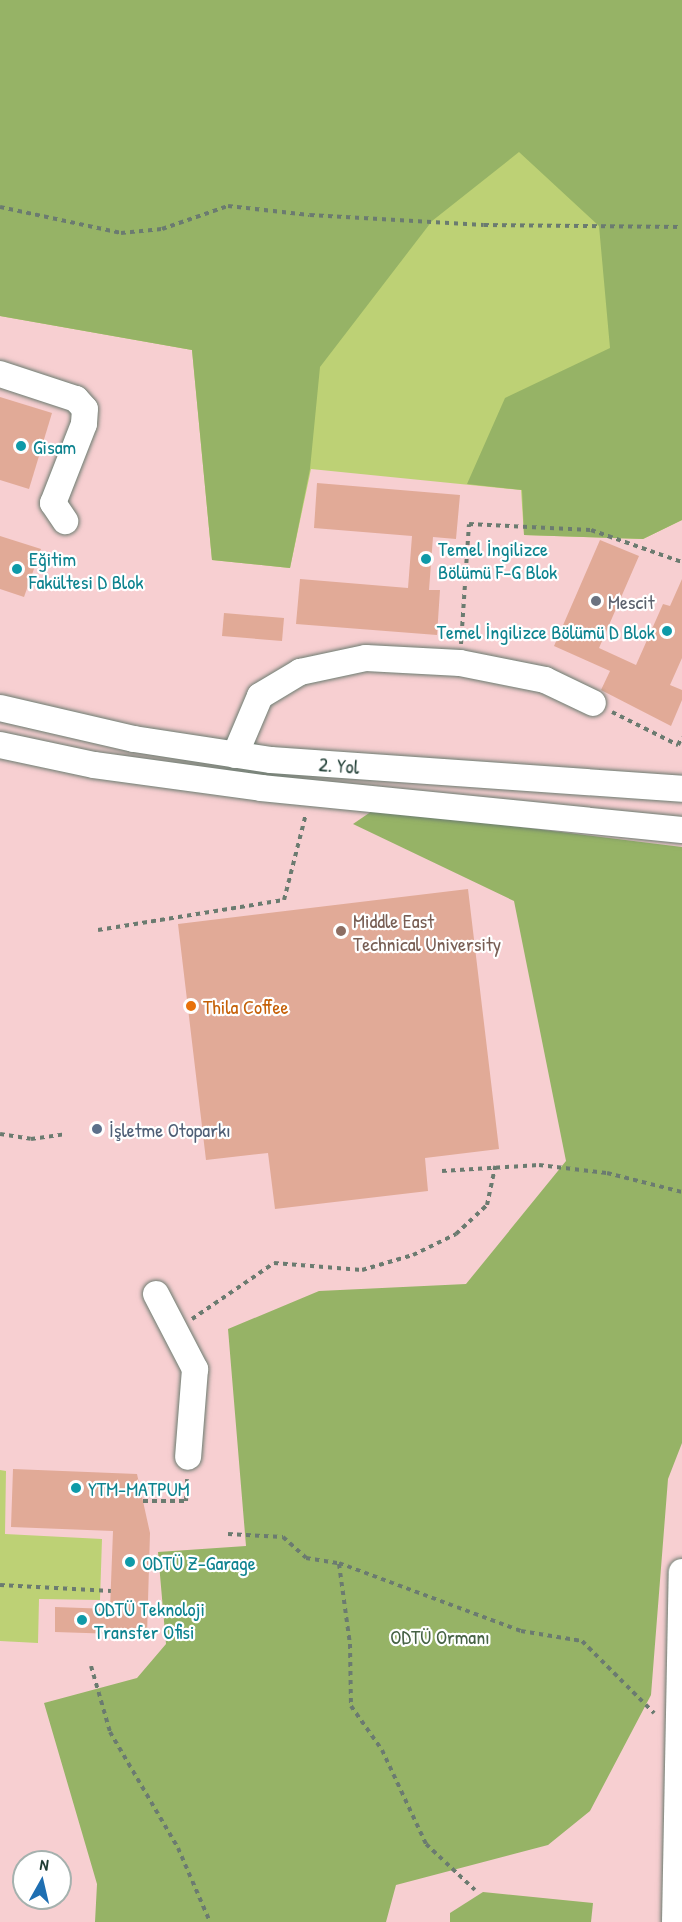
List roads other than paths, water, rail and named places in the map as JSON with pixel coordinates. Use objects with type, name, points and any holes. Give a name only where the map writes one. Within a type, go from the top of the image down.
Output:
[{"type":"street","points":[[0,374],[76,399],[85,409],[84,424],[54,503],[65,521]]},
{"type":"street","points":[[235,755],[260,696],[300,672],[366,658],[460,663],[545,680],[593,703]]},
{"type":"street","name":"2. Yol","points":[[0,708],[134,739],[235,755],[682,789]]},
{"type":"street","name":"2. Yol","points":[[0,745],[94,765],[311,793],[682,830]]},
{"type":"street","points":[[156,1294],[195,1369],[188,1457]]},
{"type":"street","points":[[675,1922],[679,1895],[682,1572]]},
{"type":"place","name":"Gisam","points":[[21,446]]},
{"type":"place","name":"Temel İngilizce Bölümü F-G Blok","points":[[426,559]]},
{"type":"place","name":"Eğitim Fakültesi D Blok","points":[[17,569]]},
{"type":"place","name":"Mescit","points":[[596,601]]},
{"type":"place","name":"Temel İngilizce Bölümü D Blok","points":[[667,631]]},
{"type":"place","name":"Middle East Technical University","points":[[341,931]]},
{"type":"place","name":"Thila Coffee","points":[[191,1006]]},
{"type":"place","name":"İşletme Otoparkı","points":[[97,1129]]},
{"type":"place","name":"YTM-MATPUM","points":[[76,1488]]},
{"type":"place","name":"ODTÜ Z-Garage","points":[[130,1562]]},
{"type":"place","name":"ODTÜ Teknoloji Transfer Ofisi","points":[[82,1620]]},
{"type":"park label","name":"ODTÜ Ormanı","points":[[440,1636]]}]
